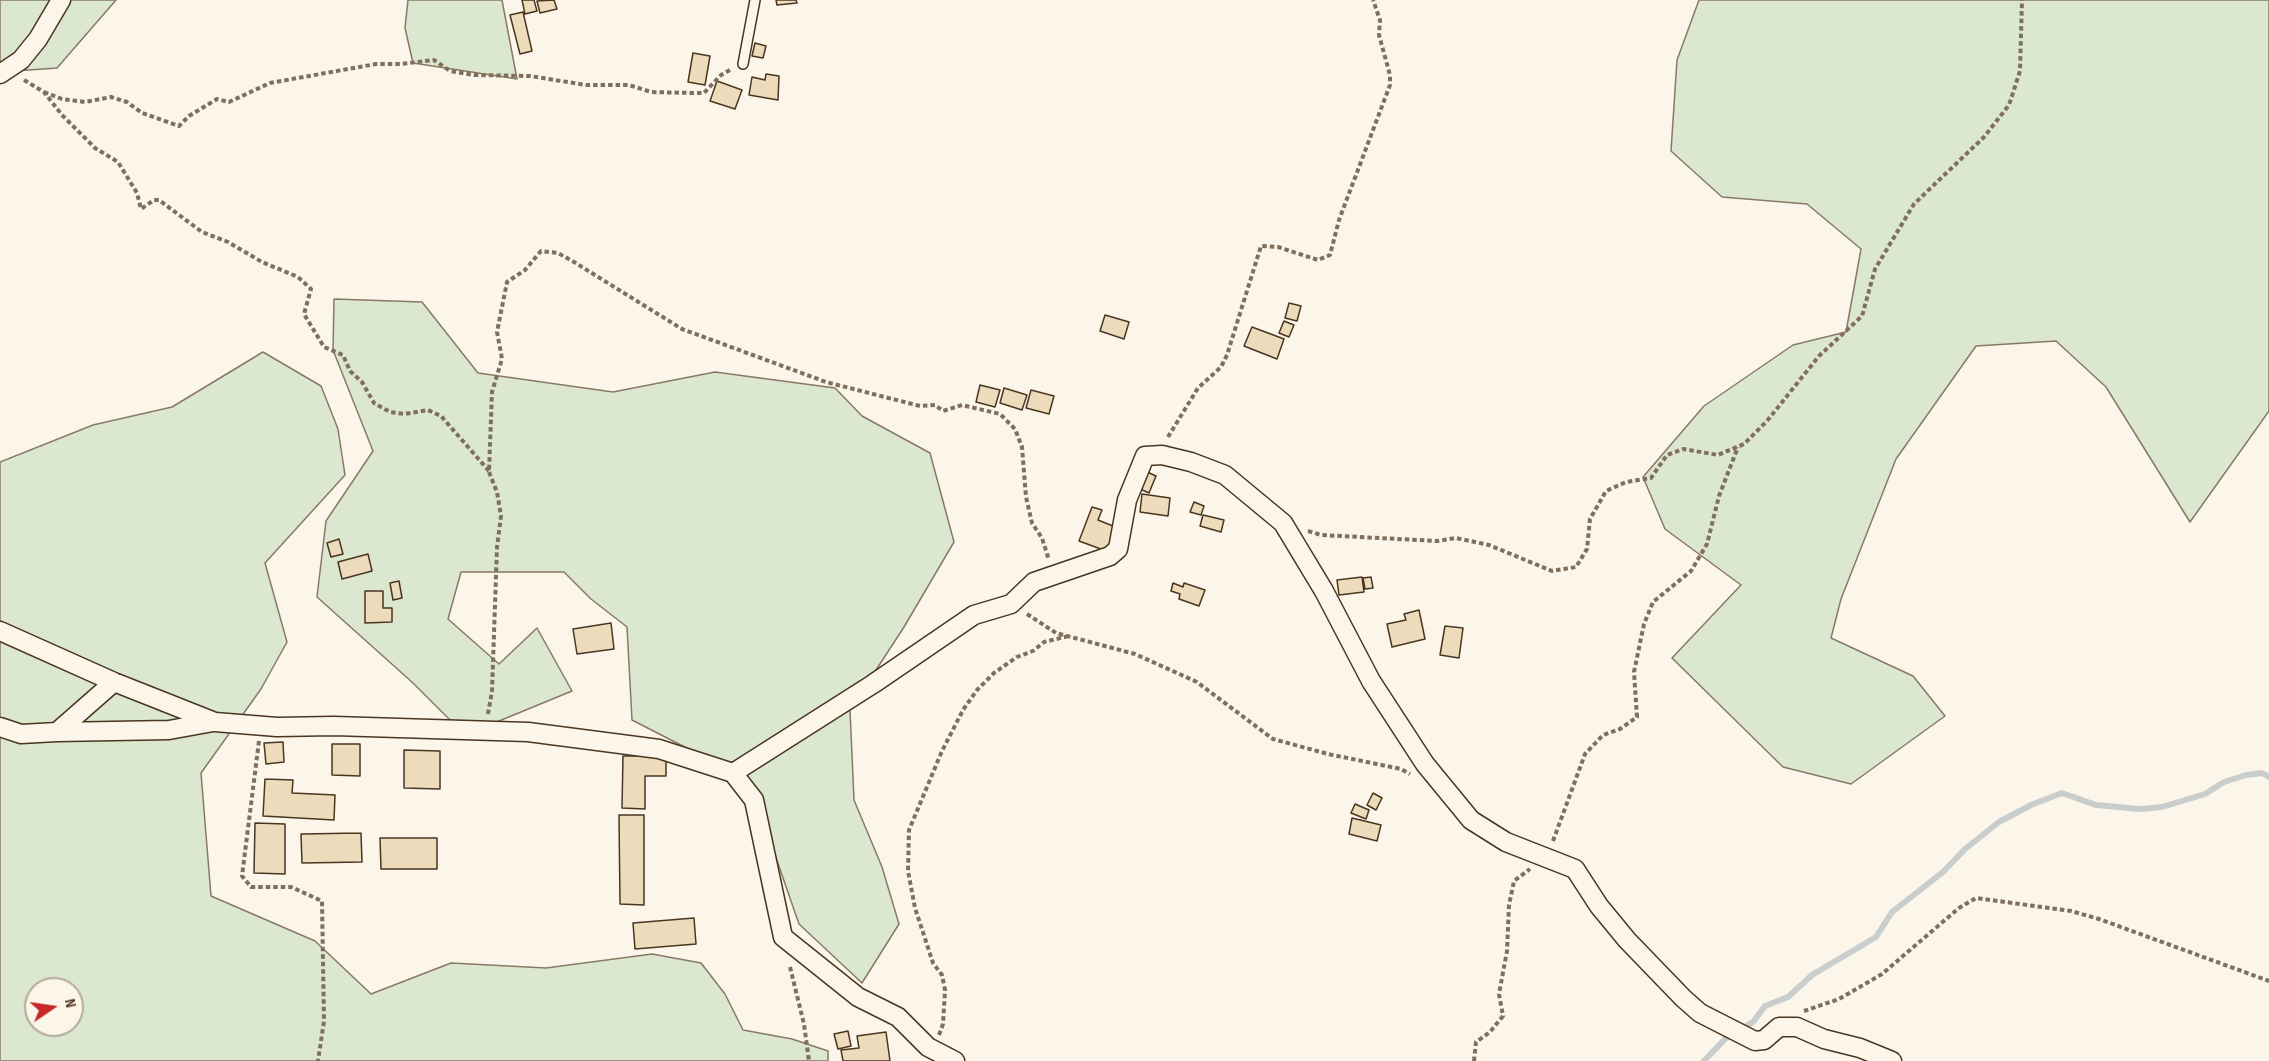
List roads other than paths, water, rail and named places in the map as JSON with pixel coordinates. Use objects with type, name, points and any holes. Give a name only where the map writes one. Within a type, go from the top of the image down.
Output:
[{"type":"street","points":[[0,74],[21,60],[38,39],[61,0]]},
{"type":"street","points":[[733,773],[873,684],[974,615],[1011,604],[1034,582],[1110,556],[1118,549],[1127,500],[1145,456],[1162,455],[1191,462],[1225,475],[1283,523],[1324,591],[1371,681],[1425,765],[1471,820],[1506,843],[1546,856],[1575,869],[1599,906],[1627,940],[1683,999],[1700,1013],[1755,1041],[1764,1040],[1779,1027],[1792,1027],[1892,1061]]},
{"type":"street","points":[[0,631],[114,682],[215,722]]},
{"type":"street","points":[[57,732],[114,682]]},
{"type":"street","points":[[0,727],[21,734],[169,730],[215,722],[261,726],[528,732],[659,749],[733,773],[754,800],[783,937],[858,997],[898,1017],[932,1049],[955,1061]]},
{"type":"lane","points":[[743,64],[755,0]]},
{"type":"waterway","points":[[1704,1061],[1726,1038],[1753,1022],[1765,1006],[1788,997],[1812,975],[1876,937],[1892,912],[1943,872],[1965,849],[1999,822],[2031,805],[2062,793],[2096,805],[2140,809],[2162,807],[2205,794],[2224,782],[2246,775],[2262,773],[2269,777]]}]
